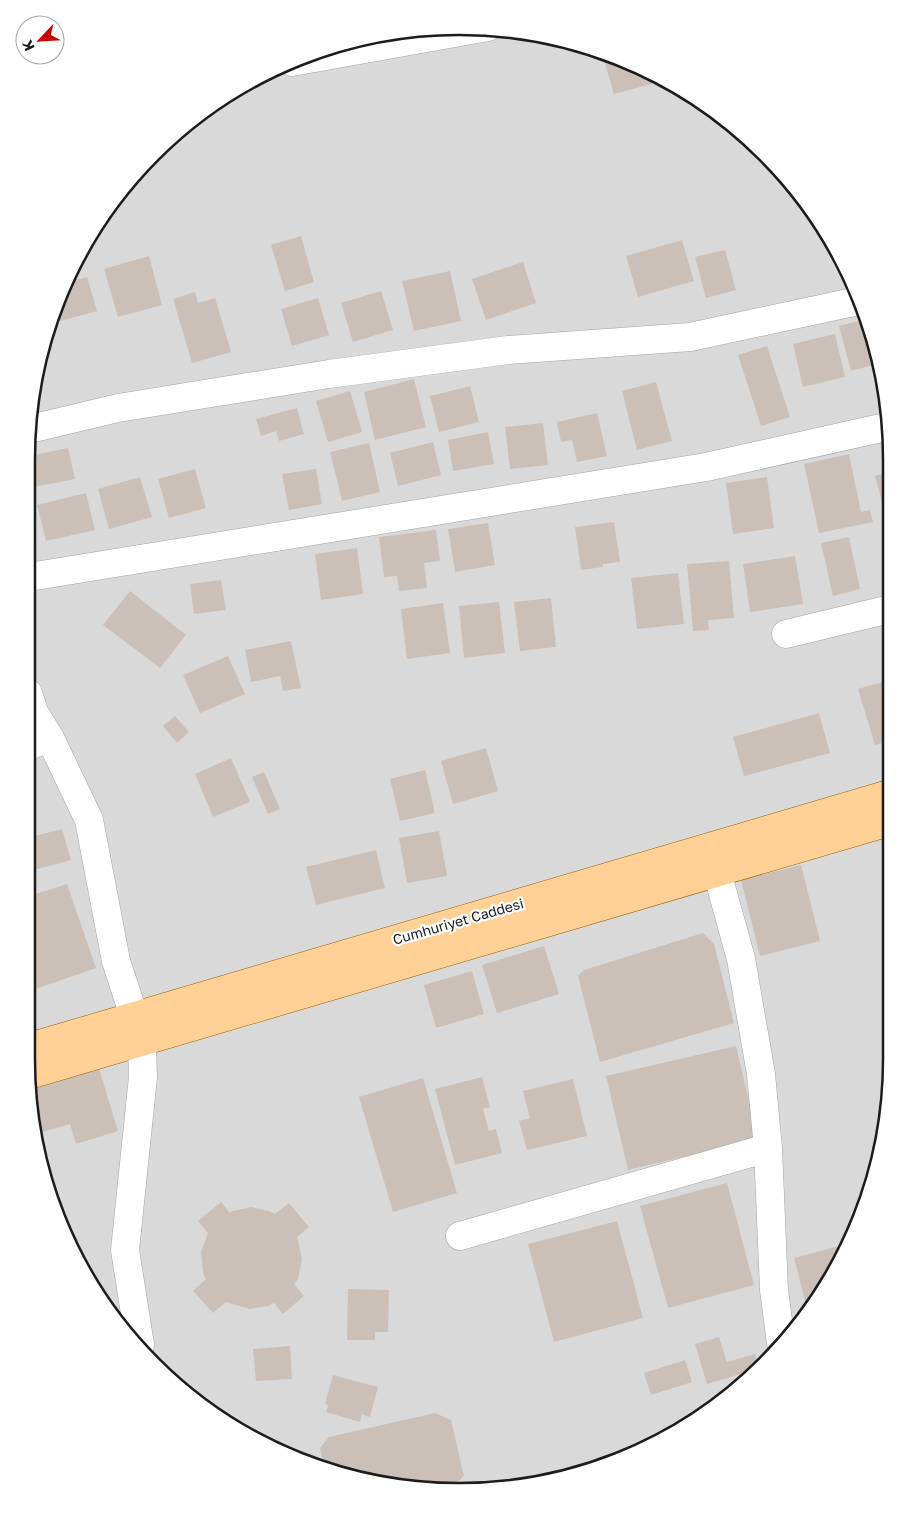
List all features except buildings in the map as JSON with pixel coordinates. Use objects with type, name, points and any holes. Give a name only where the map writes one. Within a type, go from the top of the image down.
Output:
[{"type":"main road","name":"Cumhuriyet Caddesi","points":[[35,1045],[883,796]]},
{"type":"main road","name":"Cumhuriyet Caddesi","points":[[36,1073],[883,824]]},
{"type":"street","points":[[332,55],[439,36]]},
{"type":"street","points":[[36,427],[118,408],[329,374],[508,350],[690,337],[853,302]]},
{"type":"street","points":[[35,576],[706,467],[882,428]]},
{"type":"street","points":[[786,634],[883,611]]},
{"type":"street","points":[[35,737],[89,820],[116,961],[134,1016]]},
{"type":"street","points":[[717,872],[742,969],[760,1074],[768,1148],[774,1290],[780,1336]]},
{"type":"street","points":[[139,1337],[125,1250],[144,1077],[142,1043]]},
{"type":"street","points":[[460,1236],[768,1148]]},
{"type":"shaded area","points":[[459,35],[487,36],[542,43],[569,49],[621,67],[647,79],[695,106],[739,140],[778,179],[812,223],[826,247],[851,297],[869,349],[875,376],[882,431],[882,1087],[875,1142],[869,1169],[851,1221],[839,1247],[812,1295],[778,1339],[739,1378],[695,1412],[647,1439],[621,1451],[569,1469],[542,1475],[487,1482],[431,1482],[376,1475],[349,1469],[297,1451],[271,1439],[223,1412],[179,1378],[140,1339],[106,1295],[79,1247],[67,1221],[49,1169],[43,1142],[36,1087],[36,431],[43,376],[49,349],[67,297],[79,271],[106,223],[140,179],[159,159],[179,140],[223,106],[271,79],[297,67],[349,49],[376,43],[431,36]]}]
